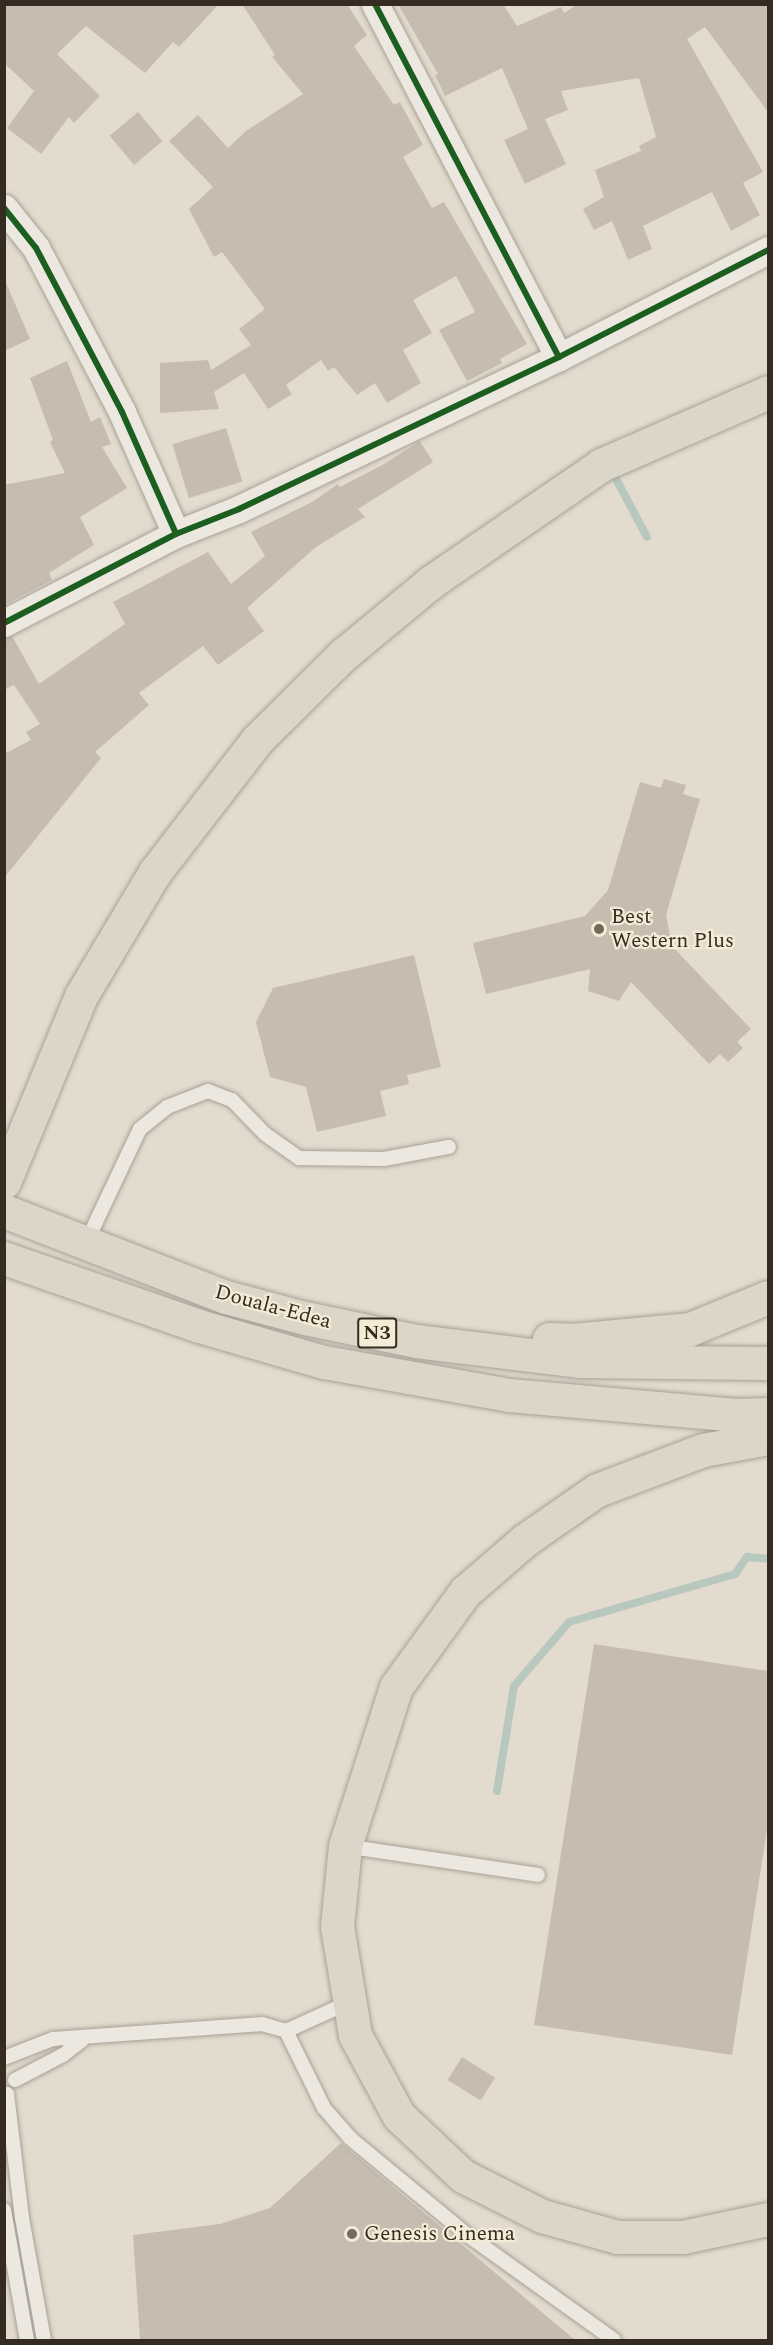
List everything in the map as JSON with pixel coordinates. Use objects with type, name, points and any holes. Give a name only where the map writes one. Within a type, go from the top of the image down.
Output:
[{"type":"highway","points":[[9,1168],[81,996],[155,872],[265,732],[344,654],[431,582],[601,465],[768,392]]},
{"type":"highway","name":"Douala-Edea","points":[[4,1211],[93,1248],[226,1297],[305,1318],[416,1341],[579,1361],[768,1364]]},
{"type":"highway","points":[[93,1248],[333,1311],[455,1332],[572,1340],[690,1329],[768,1297]]},
{"type":"highway","name":"Douala-Edea","points":[[4,1258],[199,1326],[324,1362],[520,1396],[736,1415],[768,1414]]},
{"type":"highway","points":[[768,1438],[703,1450],[597,1490],[525,1540],[465,1592],[396,1687],[345,1846],[337,1926],[355,2035],[399,2116],[463,2176],[542,2216],[617,2237],[683,2237],[768,2219]]},
{"type":"street","points":[[375,4],[559,357]]},
{"type":"street","points":[[4,208],[36,248],[117,402],[176,534]]},
{"type":"street","points":[[4,623],[176,534],[239,509],[559,357],[768,250]]},
{"type":"lane","points":[[93,1248],[140,1129],[167,1107],[208,1091],[232,1100],[265,1134],[299,1158],[384,1159],[449,1147]]},
{"type":"lane","points":[[345,1846],[538,1875]]},
{"type":"lane","points":[[15,2080],[12,2068],[4,2059],[53,2039],[81,2040],[198,2027],[262,2024],[286,2031],[350,2002]]},
{"type":"lane","points":[[286,2031],[324,2108],[350,2138],[466,2234],[614,2340]]},
{"type":"lane","points":[[44,2340],[20,2206],[6,2094],[15,2080],[63,2055],[81,2040]]},
{"type":"lane","points":[[4,2210],[27,2340]]},
{"type":"building","points":[[4,4],[219,4],[179,47],[173,42],[145,73],[86,26],[57,54],[100,96],[74,123],[69,117],[41,154],[7,128],[34,91],[4,63]]},
{"type":"building","points":[[242,4],[347,4],[367,35],[354,46],[394,105],[400,102],[423,145],[403,157],[432,208],[444,202],[527,344],[500,359],[502,363],[467,381],[439,330],[475,312],[456,276],[413,300],[432,333],[403,350],[421,383],[387,403],[375,383],[357,395],[334,367],[328,371],[321,360],[286,385],[292,394],[268,409],[244,373],[214,392],[219,409],[160,413],[160,363],[208,360],[211,370],[251,345],[239,329],[265,309],[222,252],[214,257],[189,209],[213,187],[169,141],[198,115],[228,148],[246,131],[303,94],[272,57],[275,55]]},
{"type":"building","points":[[398,4],[503,4],[517,26],[561,7],[564,13],[578,4],[768,4],[768,112],[705,27],[687,39],[763,172],[743,183],[760,215],[731,231],[712,192],[643,226],[652,249],[628,260],[612,221],[594,230],[583,209],[604,197],[595,170],[641,151],[639,146],[656,137],[639,78],[561,91],[568,110],[545,119],[566,164],[525,184],[504,140],[528,129],[502,68],[445,96],[435,75],[438,74]]},
{"type":"building","points":[[138,112],[162,141],[134,165],[110,136]]},
{"type":"building","points":[[4,278],[30,339],[4,351]]},
{"type":"building","points":[[67,361],[91,422],[100,417],[111,444],[102,447],[127,488],[80,517],[94,545],[49,573],[52,580],[4,605],[4,485],[65,473],[50,442],[53,440],[30,378]]},
{"type":"building","points":[[226,428],[242,482],[189,498],[172,444]]},
{"type":"building","points":[[420,441],[433,462],[358,509],[365,517],[316,547],[247,608],[264,631],[218,665],[203,646],[139,693],[149,705],[95,752],[101,758],[4,878],[4,754],[31,740],[26,732],[40,724],[14,685],[4,690],[4,639],[12,636],[39,684],[125,624],[113,602],[208,552],[231,584],[265,556],[251,532],[312,502],[338,484],[340,487],[386,463]]},
{"type":"building","name":"Best Western Plus","points":[[664,779],[686,785],[683,794],[700,799],[666,915],[672,946],[751,1029],[737,1042],[743,1048],[728,1062],[720,1054],[709,1064],[631,982],[619,1001],[588,991],[590,969],[486,994],[473,943],[585,916],[608,890],[640,782],[661,788]]},
{"type":"building","points":[[414,955],[441,1067],[407,1075],[409,1084],[380,1091],[386,1116],[317,1132],[306,1087],[270,1077],[256,1022],[273,988]]},
{"type":"building","points":[[594,1644],[768,1671],[768,1823],[732,2055],[534,2025]]},
{"type":"building","points":[[462,2057],[495,2078],[481,2101],[448,2080]]},
{"type":"building","points":[[341,2143],[575,2340],[140,2340],[133,2235],[220,2224],[270,2208]]},
{"type":"waterway","points":[[614,475],[647,537]]},
{"type":"waterway","points":[[497,1791],[514,1686],[569,1622],[735,1574],[747,1557],[768,1559]]},
{"type":"cycle path","points":[[375,4],[559,357]]},
{"type":"cycle path","points":[[4,208],[36,248],[122,412],[176,534]]},
{"type":"cycle path","points":[[4,623],[176,534],[239,509],[559,357],[768,250]]},
{"type":"place","name":"Best Western Plus","points":[[599,929]]},
{"type":"place","name":"Genesis Cinema","points":[[352,2234]]}]
